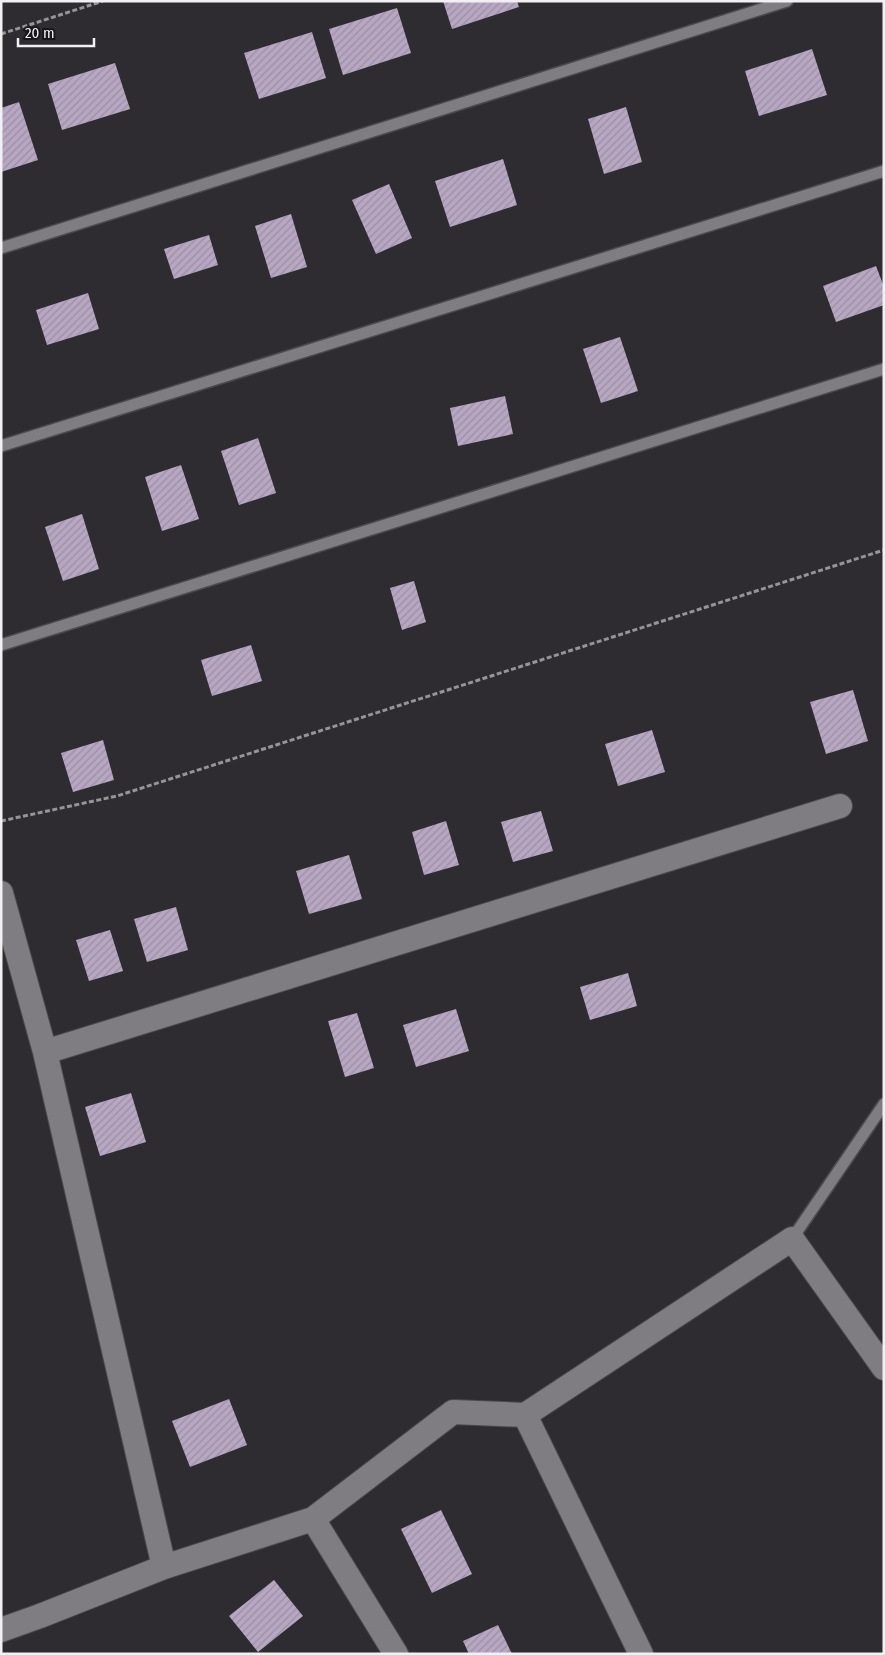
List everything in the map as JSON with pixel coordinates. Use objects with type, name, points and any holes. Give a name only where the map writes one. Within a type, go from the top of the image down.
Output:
[{"type":"street","points":[[44,1052],[840,806]]},
{"type":"street","points":[[1,893],[44,1052],[164,1566]]},
{"type":"street","points":[[1,1630],[164,1566],[313,1519],[452,1412],[525,1416],[792,1239],[884,1368]]},
{"type":"street","points":[[525,1416],[641,1654]]},
{"type":"street","points":[[313,1519],[396,1654]]},
{"type":"lane","points":[[1,248],[787,1]]},
{"type":"lane","points":[[1,446],[884,171]]},
{"type":"lane","points":[[1,644],[884,369]]},
{"type":"lane","points":[[792,1239],[884,1104]]},
{"type":"path","points":[[1,34],[103,1]]},
{"type":"path","points":[[1,821],[117,796],[884,550]]},
{"type":"building","points":[[443,1],[517,1],[519,7],[452,29]]},
{"type":"building","points":[[397,8],[411,53],[343,75],[329,29]]},
{"type":"building","points":[[312,32],[326,78],[259,99],[244,53]]},
{"type":"building","points":[[812,49],[827,95],[759,116],[745,71]]},
{"type":"building","points":[[115,63],[130,109],[62,130],[48,84]]},
{"type":"building","points":[[19,102],[38,160],[1,172],[1,108]]},
{"type":"building","points":[[626,107],[642,162],[604,174],[588,119]]},
{"type":"building","points":[[503,159],[517,205],[450,227],[435,181]]},
{"type":"building","points":[[389,184],[412,238],[376,254],[352,200]]},
{"type":"building","points":[[291,214],[307,267],[271,278],[255,226]]},
{"type":"building","points":[[209,235],[218,265],[174,279],[164,249]]},
{"type":"building","points":[[876,266],[884,287],[884,305],[836,322],[823,286]]},
{"type":"building","points":[[88,293],[99,329],[47,345],[36,310]]},
{"type":"building","points":[[620,337],[638,391],[601,403],[583,349]]},
{"type":"building","points":[[505,396],[513,434],[458,446],[450,408]]},
{"type":"building","points":[[258,438],[276,493],[239,505],[221,451]]},
{"type":"building","points":[[181,465],[199,519],[162,531],[145,477]]},
{"type":"building","points":[[82,514],[99,569],[63,581],[45,527]]},
{"type":"building","points":[[414,581],[426,622],[402,630],[390,588]]},
{"type":"building","points":[[251,645],[262,681],[212,696],[201,660]]},
{"type":"building","points":[[853,690],[868,741],[826,754],[810,702]]},
{"type":"building","points":[[652,730],[665,772],[618,786],[605,744]]},
{"type":"building","points":[[103,740],[114,780],[73,792],[61,753]]},
{"type":"building","points":[[541,811],[553,851],[513,862],[501,822]]},
{"type":"building","points":[[446,821],[459,865],[424,875],[412,832]]},
{"type":"building","points":[[349,855],[362,899],[309,914],[296,871]]},
{"type":"building","points":[[176,907],[188,950],[147,962],[134,919]]},
{"type":"building","points":[[110,930],[123,971],[89,981],[76,940]]},
{"type":"building","points":[[628,973],[637,1006],[590,1020],[580,987]]},
{"type":"building","points":[[456,1009],[469,1051],[416,1067],[403,1025]]},
{"type":"building","points":[[357,1013],[374,1068],[345,1077],[328,1021]]},
{"type":"building","points":[[131,1093],[146,1142],[100,1156],[85,1107]]},
{"type":"building","points":[[229,1399],[247,1445],[190,1467],[172,1421]]},
{"type":"building","points":[[441,1510],[472,1574],[432,1593],[401,1529]]},
{"type":"building","points":[[274,1580],[303,1616],[258,1652],[229,1616]]},
{"type":"building","points":[[498,1625],[512,1654],[469,1654],[463,1641]]}]
